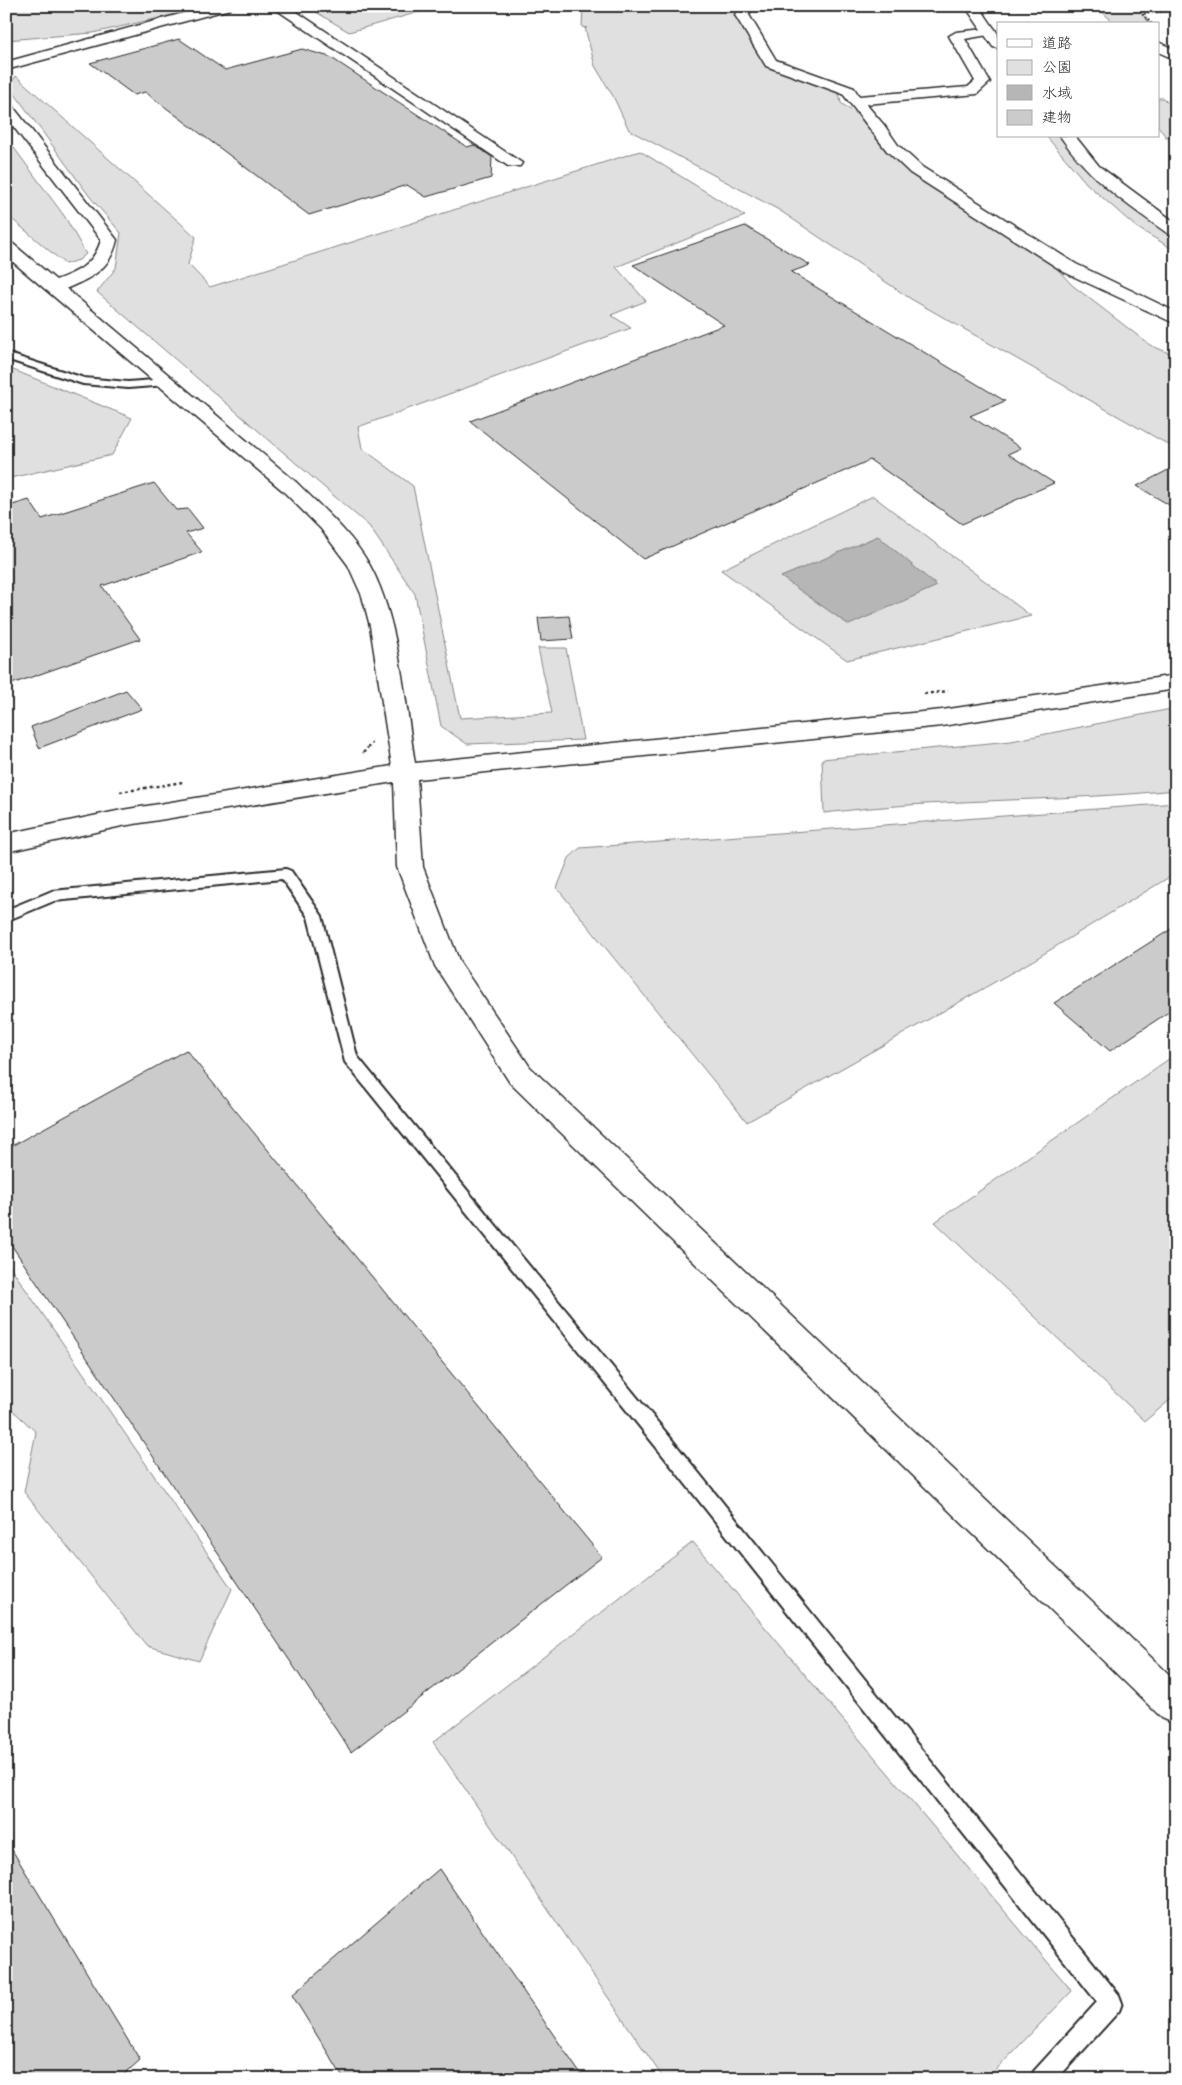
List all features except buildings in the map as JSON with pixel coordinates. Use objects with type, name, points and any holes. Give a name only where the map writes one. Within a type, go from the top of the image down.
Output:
[{"type":"street","points":[[6,66],[225,6]]},
{"type":"street","points":[[278,6],[514,163]]},
{"type":"street","points":[[746,6],[742,15],[771,63],[849,91],[855,101],[879,128],[892,148],[916,170],[1070,268],[1176,319]]},
{"type":"street","points":[[972,6],[997,43]]},
{"type":"street","points":[[855,101],[972,91],[983,82],[956,36],[989,31]]},
{"type":"street","points":[[1160,47],[1176,56]]},
{"type":"street","points":[[6,107],[109,240],[107,255],[92,271],[54,288]]},
{"type":"street","points":[[1069,138],[1093,169],[1133,201],[1176,231]]},
{"type":"street","points":[[6,247],[289,486],[328,524],[358,564],[373,596],[381,626],[405,772],[410,867],[448,966],[520,1075],[1176,1706]]},
{"type":"street","points":[[6,843],[122,818],[405,772],[942,718],[1176,682]]},
{"type":"lane","points":[[6,356],[82,380],[128,385],[167,382]]},
{"type":"lane","points":[[6,916],[52,896],[286,874],[315,916],[350,1058],[655,1431],[1111,2003],[1042,2079]]},
{"type":"path","points":[[1150,22],[1142,14],[1176,10]]},
{"type":"path","points":[[358,756],[365,752],[376,737]]},
{"type":"path","points":[[111,794],[130,789],[185,781]]},
{"type":"green space","points":[[6,6],[212,6],[93,33],[6,40]]},
{"type":"green space","points":[[306,6],[440,6],[349,32]]},
{"type":"green space","points":[[583,6],[744,6],[771,63],[838,89],[841,103],[872,126],[898,154],[1048,259],[1072,285],[1150,345],[1176,356],[1176,449],[911,299],[779,210],[629,130],[613,96],[595,66],[585,28],[587,28],[582,27]]},
{"type":"green space","points":[[1095,6],[1136,6],[1148,22],[1114,22]]},
{"type":"green space","points":[[16,76],[196,237],[188,264],[210,287],[640,151],[745,216],[616,267],[646,301],[611,315],[631,328],[358,427],[362,448],[413,486],[460,718],[552,713],[538,648],[566,648],[583,740],[467,744],[441,726],[415,594],[369,526],[97,292],[116,268],[121,233],[90,197],[9,86]]},
{"type":"green space","points":[[1160,98],[1163,98],[1176,111],[1176,136],[1166,137],[1160,129]]},
{"type":"green space","points":[[6,137],[65,217],[86,254],[79,260],[65,264],[6,214]]},
{"type":"green space","points":[[1048,138],[1063,138],[1141,213],[1176,237],[1176,251],[1136,227],[1087,184]]},
{"type":"green space","points":[[6,367],[132,418],[112,455],[6,479]]},
{"type":"green space","points":[[873,496],[1031,616],[847,660],[721,570]]},
{"type":"green space","points":[[1176,708],[1176,790],[1088,797],[956,802],[824,813],[822,759],[1011,741]]},
{"type":"green space","points":[[1176,803],[1176,873],[1032,961],[747,1122],[557,888],[569,858],[580,848]]},
{"type":"green space","points":[[1176,1054],[1176,1395],[1145,1421],[935,1222]]},
{"type":"green space","points":[[9,1265],[232,1589],[199,1661],[147,1646],[24,1492],[36,1432],[6,1404],[6,1267]]},
{"type":"green space","points":[[693,1542],[1072,1991],[987,2079],[664,2079],[433,1742]]},
{"type":"water","points":[[878,536],[937,586],[849,625],[781,577]]}]
